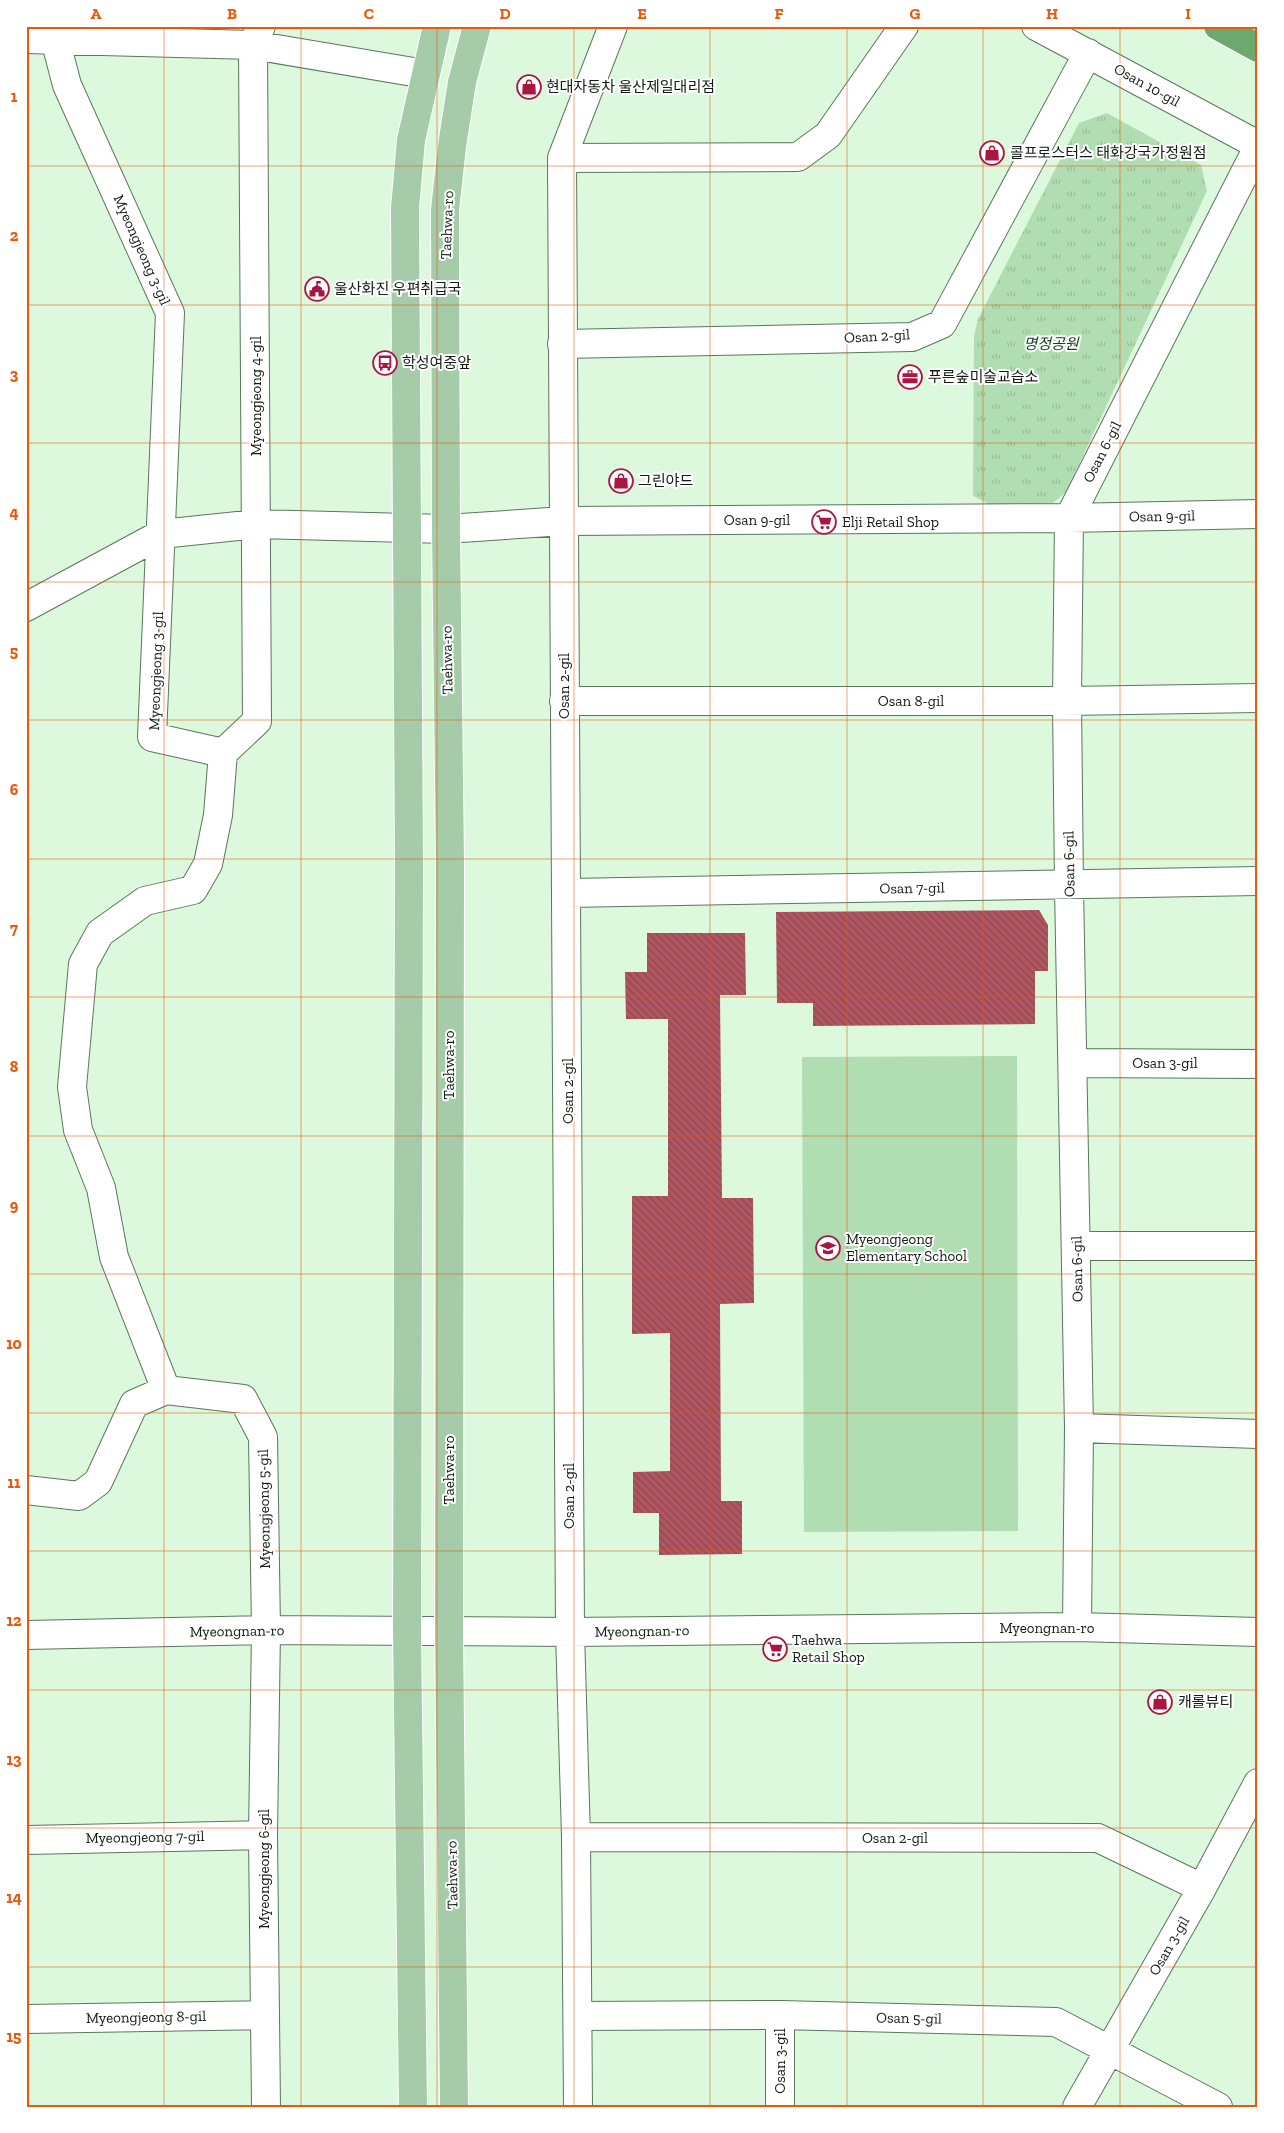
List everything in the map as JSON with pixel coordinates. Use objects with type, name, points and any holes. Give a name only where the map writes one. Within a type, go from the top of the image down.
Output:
[{"type":"highway","points":[[1218,26],[1258,48]]},
{"type":"main road","points":[[413,2107],[407,1631],[409,864],[405,208],[411,140],[437,26]]},
{"type":"main road","name":"Taehwa-ro","points":[[454,2107],[449,1631],[450,854],[446,529],[446,210],[452,146],[461,91],[477,26]]},
{"type":"street","name":"Osan 2-gil","points":[[578,2107],[576,1838],[570,1632],[562,158],[613,26]]},
{"type":"street","points":[[562,158],[798,157],[828,135],[904,26]]},
{"type":"street","name":"Osan 10-gil","points":[[1036,26],[1258,146]]},
{"type":"street","points":[[26,39],[257,36],[425,74]]},
{"type":"street","name":"Myeongjeong 4-gil","points":[[223,753],[257,721],[257,36]]},
{"type":"street","name":"Myeongjeong 3-gil","points":[[55,39],[67,85],[170,313],[152,737],[223,753]]},
{"type":"street","name":"Osan 2-gil","points":[[562,344],[912,337],[942,324],[1088,53]]},
{"type":"street","name":"Osan 6-gil","points":[[1077,1627],[1079,1428],[1069,886],[1067,701],[1069,518],[1258,146]]},
{"type":"street","name":"Osan 9-gil","points":[[407,528],[446,529],[564,521],[1069,518],[1258,514]]},
{"type":"street","points":[[26,607],[161,534],[257,524],[407,528]]},
{"type":"street","name":"Osan 8-gil","points":[[564,701],[1067,701],[1258,698]]},
{"type":"street","points":[[26,1490],[79,1496],[98,1482],[134,1404],[166,1390],[114,1257],[101,1188],[78,1130],[72,1087],[83,964],[100,933],[146,901],[193,890],[208,864],[218,815],[223,753]]},
{"type":"street","name":"Osan 7-gil","points":[[567,893],[1258,882]]},
{"type":"street","name":"Osan 3-gil","points":[[1073,1063],[1258,1064]]},
{"type":"street","points":[[1077,1246],[1258,1246]]},
{"type":"street","name":"Myeongjeong 5-gil","points":[[166,1390],[243,1399],[263,1437],[266,1630]]},
{"type":"street","points":[[1079,1428],[1258,1434]]},
{"type":"street","name":"Myeongnan-ro","points":[[26,1635],[266,1630],[570,1632],[1077,1627],[1258,1632]]},
{"type":"street","name":"Myeongjeong 6-gil","points":[[266,1630],[264,1835],[266,2107]]},
{"type":"street","name":"Osan 3-gil","points":[[1077,2107],[1202,1888],[1258,1783]]},
{"type":"street","name":"Myeongjeong 7-gil","points":[[26,1840],[264,1835]]},
{"type":"street","name":"Osan 2-gil","points":[[576,1838],[1098,1838],[1202,1888]]},
{"type":"street","name":"Myeongjeong 8-gil","points":[[26,2020],[265,2015]]},
{"type":"street","name":"Osan 3-gil","points":[[780,2015],[780,2107]]},
{"type":"street","name":"Osan 5-gil","points":[[578,2016],[780,2015],[1056,2022],[1111,2049],[1218,2107]]},
{"type":"green space","name":"명정공원","points":[[1107,113],[1201,165],[1207,191],[1066,492],[1053,503],[993,506],[973,496],[974,336],[978,319],[1079,123]]},
{"type":"green space","points":[[1017,1056],[1018,1531],[804,1532],[802,1057]]},
{"type":"building","points":[[1039,910],[1048,925],[1048,971],[1035,971],[1035,1024],[813,1026],[813,1003],[777,1003],[776,912]]},
{"type":"building","points":[[647,933],[745,933],[746,995],[720,995],[722,1198],[753,1198],[754,1303],[720,1304],[721,1501],[742,1501],[742,1554],[659,1555],[659,1513],[633,1513],[633,1472],[670,1471],[670,1333],[632,1334],[632,1196],[668,1196],[668,1019],[626,1019],[625,972],[647,972]]},
{"type":"place","name":"현대자동차 울산제일대리점","points":[[529,87]]},
{"type":"place","name":"콜프로스터스 태화강국가정원점","points":[[992,153]]},
{"type":"place","name":"울산화진 우편취급국","points":[[317,289]]},
{"type":"place","name":"학성여중앞","points":[[385,363]]},
{"type":"place","name":"푸른숲미술교습소","points":[[910,377]]},
{"type":"place","name":"그린야드","points":[[621,481]]},
{"type":"place","name":"Elji Retail Shop","points":[[824,522]]},
{"type":"place","name":"Myeongjeong Elementary School","points":[[828,1248]]},
{"type":"place","name":"Taehwa Retail Shop","points":[[775,1649]]},
{"type":"place","name":"캐롤뷰티","points":[[1160,1702]]}]
